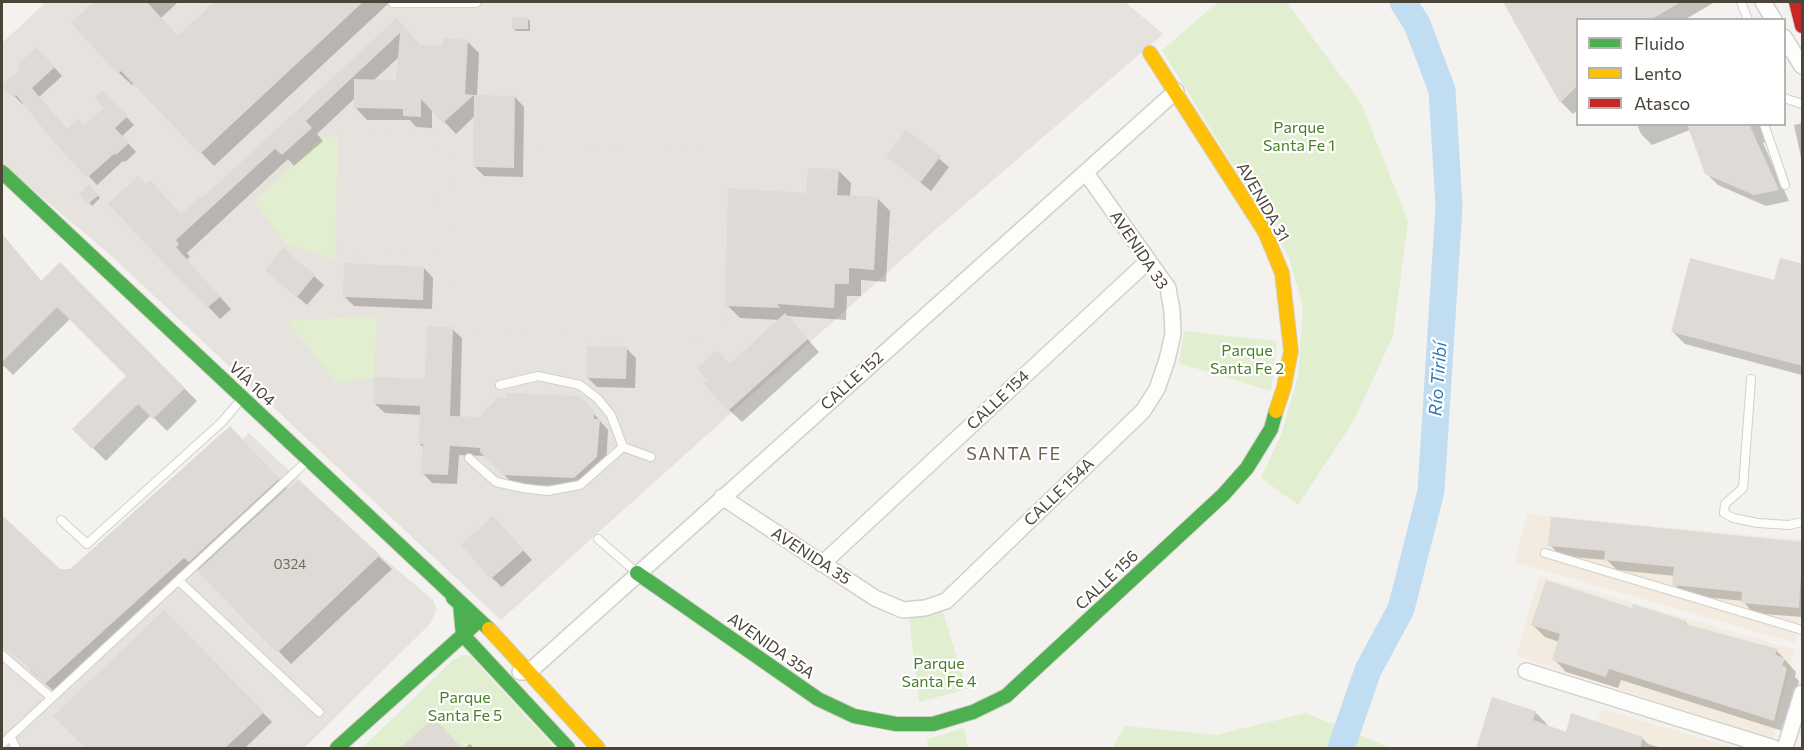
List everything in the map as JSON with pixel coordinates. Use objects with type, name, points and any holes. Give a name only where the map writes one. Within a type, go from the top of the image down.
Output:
[{"type":"main road","points":[[1796,2],[1803,26]]},
{"type":"main road","name":"AVENIDA 31","points":[[1150,53],[1264,232],[1282,273],[1290,351],[1284,387]]},
{"type":"main road","name":"VÍA 104","points":[[2,172],[479,621]]},
{"type":"main road","name":"VÍA 104","points":[[2,188],[460,604]]},
{"type":"main road","name":"CALLE 156","points":[[896,724],[933,724],[973,712],[1006,696],[1223,495],[1247,468],[1271,429],[1284,387]]},
{"type":"main road","name":"AVENIDA 35A","points":[[637,573],[818,699],[854,716],[896,724]]},
{"type":"main road","points":[[460,604],[463,635],[568,748]]},
{"type":"main road","points":[[338,748],[479,621]]},
{"type":"main road","points":[[529,672],[598,748]]},
{"type":"street","points":[[1763,2],[1773,18]]},
{"type":"street","points":[[1786,39],[1803,66]]},
{"type":"street","name":"CALLE 152","points":[[529,672],[1176,91]]},
{"type":"street","name":"AVENIDA 33","points":[[1086,173],[1168,288],[1173,334]]},
{"type":"street","name":"CALLE 154","points":[[822,564],[1148,261]]},
{"type":"street","name":"CALLE 154A","points":[[903,610],[925,608],[946,601],[1143,411],[1157,388],[1173,334]]},
{"type":"street","name":"AVENIDA 35","points":[[722,497],[875,598],[903,610]]},
{"type":"street","points":[[460,604],[479,621],[522,673],[529,672]]},
{"type":"street","points":[[1526,671],[1774,748]]},
{"type":"street","points":[[1785,748],[1803,693]]},
{"type":"lane","points":[[1741,2],[1748,18]]},
{"type":"lane","points":[[393,3],[476,3]]},
{"type":"lane","points":[[1786,100],[1803,104]]},
{"type":"lane","points":[[1765,126],[1785,185]]},
{"type":"lane","points":[[500,385],[538,376],[580,385],[598,399],[611,416],[623,447],[651,457]]},
{"type":"lane","points":[[1751,380],[1743,488],[1725,504],[1724,513],[1733,519],[1758,523],[1789,525],[1803,522]]},
{"type":"lane","points":[[61,519],[87,544],[222,422],[239,402]]},
{"type":"lane","points":[[469,458],[496,482],[547,491],[580,485],[623,447]]},
{"type":"lane","points":[[2,744],[306,462]]},
{"type":"lane","points":[[598,539],[637,573]]},
{"type":"lane","points":[[1545,552],[1803,630]]},
{"type":"lane","points":[[179,581],[319,712]]},
{"type":"lane","points":[[2,655],[52,698]]},
{"type":"lane","points":[[10,736],[16,748]]},
{"type":"shaded area","points":[[46,2],[1125,2],[1163,34],[936,229],[501,620],[107,252],[2,164],[2,43]]},
{"type":"shaded area","points":[[343,133],[435,135],[432,253],[340,251]]},
{"type":"shaded area","points":[[456,147],[707,150],[729,170],[722,328],[706,344],[455,329]]},
{"type":"shaded area","points":[[249,433],[299,480],[277,653],[380,555],[432,599],[437,609],[430,624],[304,748],[2,748],[2,568],[55,617]]},
{"type":"shaded area","points":[[1527,514],[1802,540],[1802,604],[1796,643],[1515,562]]},
{"type":"shaded area","points":[[1539,576],[1795,650],[1773,739],[1516,656]]},
{"type":"shaded area","points":[[1602,709],[1735,748],[1588,748]]},
{"type":"green space","name":"Parque Santa Fe 1","points":[[1218,2],[1286,2],[1361,103],[1408,221],[1393,336],[1353,422],[1298,505],[1261,478],[1281,435],[1298,376],[1303,306],[1288,255],[1162,50]]},
{"type":"green space","points":[[338,136],[335,260],[285,243],[254,201],[320,138]]},
{"type":"green space","points":[[377,316],[374,377],[337,383],[286,321]]},
{"type":"green space","name":"Parque Santa Fe 2","points":[[1184,331],[1277,341],[1271,391],[1179,363]]},
{"type":"green space","name":"Parque Santa Fe 4","points":[[942,610],[967,689],[919,702],[909,618]]},
{"type":"green space","name":"Parque Santa Fe 5","points":[[462,655],[469,655],[555,748],[362,748],[453,660]]},
{"type":"green space","points":[[1306,713],[1391,748],[1112,748],[1125,726],[1216,735]]},
{"type":"green space","points":[[964,728],[968,748],[928,748],[927,739]]},
{"type":"building","points":[[94,2],[147,2],[178,36],[214,2],[363,2],[200,154],[121,71],[118,74],[71,23]]},
{"type":"building","points":[[1503,2],[1681,2],[1653,18],[1576,18],[1576,87],[1560,103]]},
{"type":"building","points":[[512,17],[528,17],[528,29],[512,29]]},
{"type":"building","points":[[397,18],[419,44],[442,46],[443,38],[468,40],[465,94],[474,95],[443,123],[421,99],[421,117],[403,116],[403,109],[354,108],[354,79],[396,80],[400,33],[306,121],[312,128],[282,155],[275,149],[176,240],[179,244],[176,247],[220,297],[207,308],[108,204],[138,176],[146,184],[150,180],[181,214],[200,196],[202,198]]},
{"type":"building","points":[[37,47],[55,67],[32,88],[66,129],[78,118],[84,125],[104,108],[95,98],[103,90],[128,116],[115,128],[129,143],[87,178],[16,95],[13,97],[2,85],[20,69],[17,65]]},
{"type":"building","points":[[474,95],[515,96],[514,168],[473,167]]},
{"type":"building","points":[[1688,126],[1750,126],[1779,190],[1754,195],[1705,174]]},
{"type":"building","points":[[906,130],[941,156],[920,183],[886,156]]},
{"type":"building","points":[[808,168],[839,169],[837,195],[878,197],[874,270],[849,268],[849,284],[835,284],[834,308],[777,304],[780,308],[725,306],[728,188],[806,193]]},
{"type":"building","points":[[89,184],[99,195],[88,204],[79,194]]},
{"type":"building","points":[[2,234],[41,281],[60,262],[185,388],[153,419],[138,404],[92,449],[72,429],[126,376],[57,307],[2,362]]},
{"type":"building","points":[[283,248],[315,275],[297,297],[265,270]]},
{"type":"building","points":[[1690,258],[1774,280],[1780,258],[1803,264],[1803,366],[1671,332]]},
{"type":"building","points":[[344,263],[424,267],[423,300],[343,297]]},
{"type":"building","points":[[785,313],[808,339],[728,411],[702,381],[709,382],[697,368],[717,350],[730,364]]},
{"type":"building","points":[[427,326],[453,327],[450,416],[481,417],[481,414],[499,397],[507,398],[507,393],[580,396],[594,411],[594,419],[600,419],[597,457],[574,478],[502,475],[480,452],[480,448],[450,446],[448,475],[421,474],[423,444],[419,444],[420,406],[374,404],[374,377],[425,379]]},
{"type":"building","points":[[587,346],[627,347],[626,379],[586,378]]},
{"type":"building","points":[[230,426],[279,479],[189,562],[184,558],[45,684],[25,664],[2,647],[2,515],[60,569],[70,569]]},
{"type":"building","points":[[299,480],[380,555],[277,653],[197,571],[288,487],[289,489]]},
{"type":"building","points":[[493,516],[524,550],[491,579],[461,545]]},
{"type":"building","points":[[1551,517],[1803,542],[1799,608],[1741,603],[1742,592],[1672,585],[1674,567],[1604,560],[1605,551],[1548,546]]},
{"type":"building","points":[[1546,580],[1632,608],[1633,604],[1686,621],[1685,624],[1778,649],[1775,654],[1785,659],[1782,665],[1787,668],[1774,721],[1609,669],[1606,677],[1552,660],[1560,634],[1531,625]]},
{"type":"building","points":[[164,610],[264,712],[225,748],[85,748],[53,716]]},
{"type":"building","points":[[1492,697],[1536,711],[1533,720],[1566,732],[1571,713],[1643,737],[1640,748],[1476,748]]},
{"type":"building","points":[[434,718],[462,748],[400,748]]},
{"type":"waterway","name":"Río Tiribí","points":[[1341,748],[1368,670],[1401,609],[1431,491],[1449,206],[1442,90],[1417,24],[1403,2]]},
{"type":"traffic: fast","points":[[2,172],[489,629]]},
{"type":"traffic: fast","points":[[637,573],[818,699],[854,716],[896,724],[933,724],[973,712],[1006,696],[1223,495],[1247,468],[1271,429],[1276,411]]},
{"type":"traffic: fast","points":[[453,598],[460,604],[463,635],[568,748]]},
{"type":"traffic: fast","points":[[337,748],[473,626]]},
{"type":"traffic: slow","points":[[1150,53],[1265,232],[1282,273],[1291,351],[1284,387],[1276,411]]},
{"type":"traffic: slow","points":[[489,629],[598,748]]},
{"type":"traffic: jam","points":[[1796,2],[1802,26]]},
{"type":"district","name":"SANTA FE","points":[[1014,454]]}]
